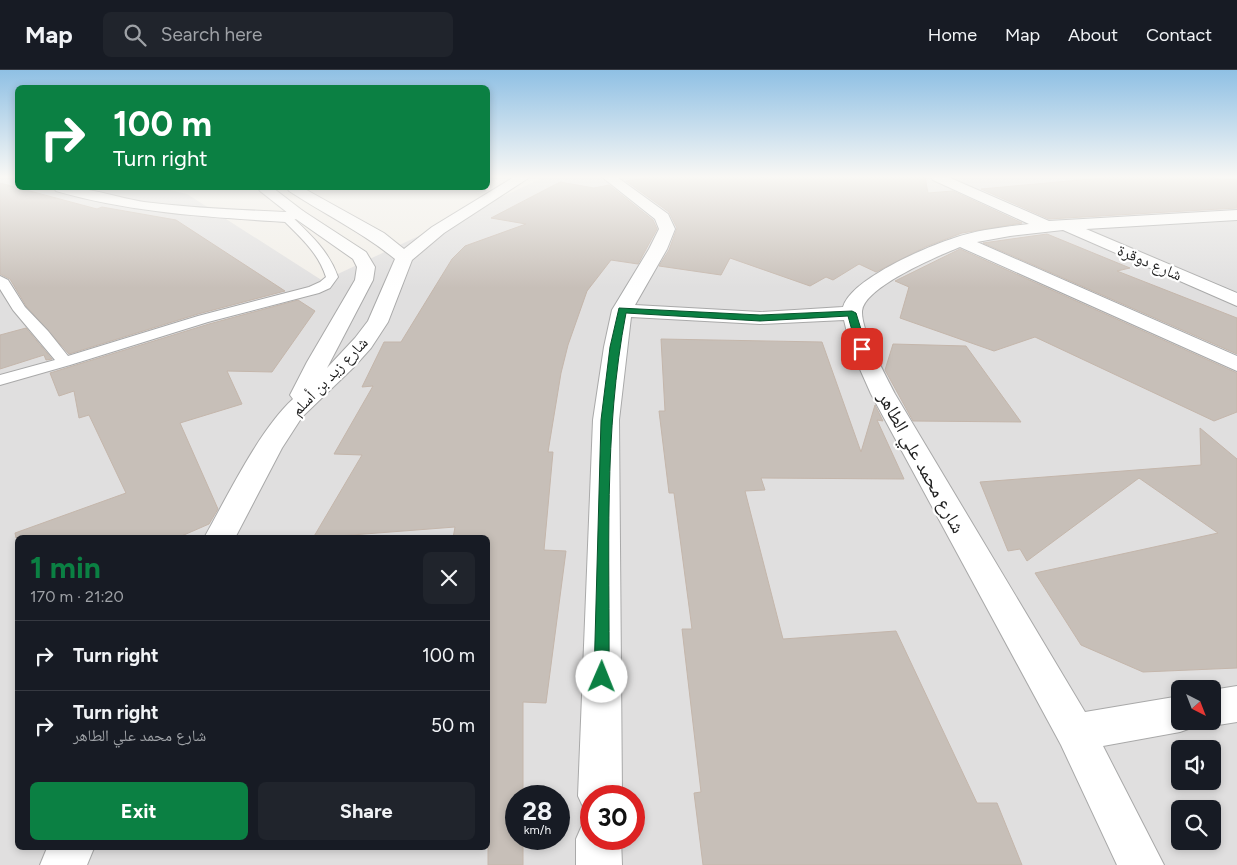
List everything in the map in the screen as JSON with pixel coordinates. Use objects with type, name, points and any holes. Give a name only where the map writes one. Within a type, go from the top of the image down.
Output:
[{"type":"street","points":[[263,214],[292,215],[360,256],[366,267],[364,280],[318,362],[293,412]]},
{"type":"street","points":[[336,214],[378,237],[404,258]]},
{"type":"street","name":"شارع زيد بن أسلم","points":[[221,535],[269,448],[293,412],[345,363],[378,322],[404,258],[420,243],[463,214]]},
{"type":"street","points":[[600,785],[606,420],[615,347],[622,310],[658,249],[667,229],[662,217],[659,214]]},
{"type":"street","name":"شارع دوقرة","points":[[1030,214],[1237,300]]},
{"type":"street","points":[[622,310],[760,318],[852,313],[854,304],[862,293],[886,276],[906,264],[960,241],[1010,231],[1055,225],[1235,214]]},
{"type":"street","points":[[960,241],[1237,364]]},
{"type":"street","name":"شارع محمد علي الطاهر","points":[[852,313],[862,349],[910,444],[1075,732],[1141,865]]},
{"type":"street","points":[[1221,707],[1237,704]]},
{"type":"street","points":[[1075,732],[1171,716]]},
{"type":"street","points":[[63,865],[70,850]]},
{"type":"street","points":[[599,850],[599,865]]},
{"type":"lane","points":[[0,380],[203,319],[325,285],[332,277],[329,268],[317,248],[292,215]]},
{"type":"lane","points":[[0,280],[4,282],[20,310],[65,362]]},
{"type":"shaded area","points":[[0,214],[218,214],[323,281],[465,214],[1237,214],[1237,865],[0,865]]},
{"type":"building","points":[[0,214],[142,214],[176,220],[285,291],[198,314],[69,354],[26,306],[10,279],[0,274]]},
{"type":"building","points":[[498,214],[646,214],[653,220],[657,229],[638,264],[611,260],[587,291],[568,345],[561,373],[548,452],[553,452],[544,550],[566,551],[546,703],[523,702],[523,785],[505,785],[505,850],[523,850],[523,865],[488,865],[488,850],[490,850],[490,535],[454,535],[455,527],[352,535],[315,535],[362,455],[334,454],[373,386],[362,387],[384,342],[401,342],[452,259],[465,246],[526,224],[491,218]]},
{"type":"building","points":[[670,214],[1003,214],[1022,223],[962,233],[925,247],[876,272],[859,264],[833,280],[826,277],[810,286],[730,258],[721,275],[659,266],[669,250],[677,228]]},
{"type":"building","points":[[1038,214],[1133,214],[1049,219]]},
{"type":"building","points":[[1047,234],[1130,268],[1117,271],[1237,318],[1237,354],[983,243]]},
{"type":"building","points":[[960,249],[1237,373],[1237,412],[1214,421],[1035,337],[994,351],[900,318],[909,287],[895,281]]},
{"type":"building","points":[[298,300],[315,311],[272,372],[227,371],[242,404],[180,423],[218,509],[209,524],[184,535],[15,535],[15,533],[126,493],[89,415],[79,418],[74,391],[59,396],[50,373],[209,324]]},
{"type":"building","points":[[26,328],[52,359],[46,360],[44,355],[0,369],[0,335]]},
{"type":"building","points":[[661,339],[822,342],[861,452],[875,405],[883,421],[877,420],[904,479],[761,478],[765,490],[745,491],[783,639],[896,631],[977,803],[997,803],[1022,865],[703,865],[694,793],[701,792],[682,629],[692,629],[674,493],[669,493],[659,411],[665,411]]},
{"type":"building","points":[[893,344],[966,346],[1021,422],[913,421],[885,370]]},
{"type":"building","points":[[1200,428],[1237,459],[1237,668],[1143,672],[1081,645],[1035,573],[1218,533],[1139,478],[1027,561],[1020,549],[1008,551],[980,482],[1201,465]]},
{"type":"route","points":[[602,677],[606,420],[615,347],[622,310],[696,316],[760,318],[852,313],[862,349]]}]
